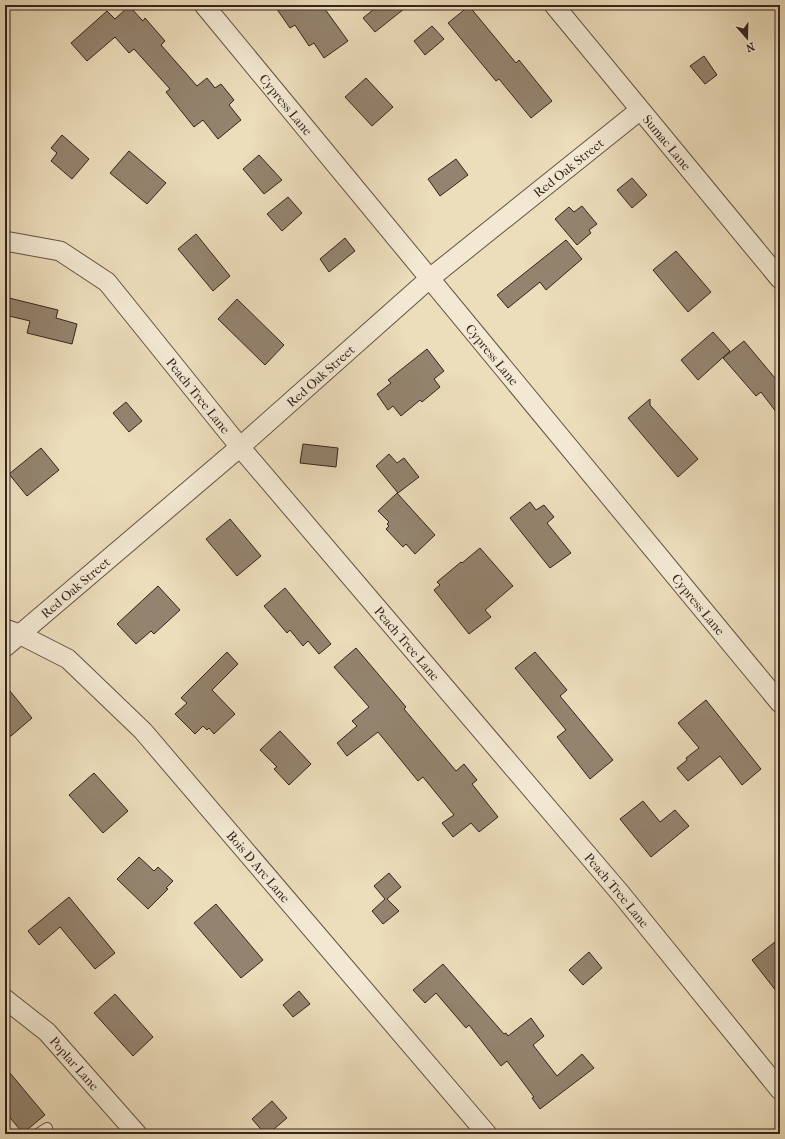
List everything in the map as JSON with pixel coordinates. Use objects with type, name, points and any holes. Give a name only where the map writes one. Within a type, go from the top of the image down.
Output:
[{"type":"street","name":"Cypress Lane","points":[[204,5],[429,280],[780,703]]},
{"type":"street","name":"Sumac Lane","points":[[554,5],[780,279]]},
{"type":"street","name":"Red Oak Street","points":[[5,647],[12,632],[240,447],[429,280],[640,110]]},
{"type":"street","name":"Peach Tree Lane","points":[[5,241],[60,251],[107,282],[240,447],[621,894],[780,1090]]},
{"type":"street","name":"Bois D Arc Lane","points":[[12,632],[68,659],[143,731],[486,1134]]},
{"type":"street","name":"Poplar Lane","points":[[5,999],[47,1032],[137,1134]]},
{"type":"building","points":[[274,5],[322,5],[348,41],[324,58],[314,43],[309,46],[295,25],[290,28]]},
{"type":"building","points":[[379,5],[409,5],[375,32],[363,18]]},
{"type":"building","points":[[129,6],[143,21],[145,18],[165,41],[161,45],[197,86],[207,78],[215,88],[221,84],[234,100],[229,105],[241,120],[218,139],[203,120],[194,127],[166,92],[170,89],[134,49],[129,53],[115,37],[87,61],[71,43],[107,11],[115,19]]},
{"type":"building","points":[[469,6],[516,63],[519,60],[552,101],[531,118],[499,79],[496,81],[448,23]]},
{"type":"building","points":[[432,26],[444,39],[425,55],[414,41]]},
{"type":"building","points":[[704,56],[717,75],[705,84],[690,66]]},
{"type":"building","points":[[366,78],[393,107],[372,126],[345,97]]},
{"type":"building","points":[[62,135],[89,159],[72,179],[51,161],[57,153],[51,148]]},
{"type":"building","points":[[129,151],[166,183],[147,204],[110,173]]},
{"type":"building","points":[[259,155],[282,180],[264,194],[243,169]]},
{"type":"building","points":[[456,159],[468,175],[440,196],[428,179]]},
{"type":"building","points":[[632,178],[647,195],[632,208],[617,190]]},
{"type":"building","points":[[288,197],[302,213],[282,231],[267,214]]},
{"type":"building","points":[[582,206],[597,224],[589,230],[591,233],[577,245],[555,219],[569,207],[574,212]]},
{"type":"building","points":[[196,234],[230,276],[213,291],[178,249]]},
{"type":"building","points":[[345,238],[355,251],[329,272],[320,259]]},
{"type":"building","points":[[566,240],[582,259],[546,290],[540,282],[508,308],[497,295]]},
{"type":"building","points":[[676,251],[711,292],[688,312],[653,270]]},
{"type":"building","points":[[5,297],[58,310],[56,318],[77,324],[72,344],[27,333],[30,321],[5,315]]},
{"type":"building","points":[[237,299],[284,345],[265,365],[218,319]]},
{"type":"building","points":[[713,332],[730,351],[698,380],[681,360]]},
{"type":"building","points":[[744,341],[780,384],[780,417],[761,392],[756,396],[723,358]]},
{"type":"building","points":[[427,349],[444,371],[434,379],[440,387],[422,402],[420,400],[401,416],[393,406],[388,410],[377,394],[391,383],[388,380]]},
{"type":"building","points":[[650,399],[650,405],[698,459],[678,477],[628,418]]},
{"type":"building","points":[[126,402],[142,421],[129,432],[113,413]]},
{"type":"building","points":[[303,444],[338,448],[336,467],[300,463]]},
{"type":"building","points":[[41,448],[59,470],[27,496],[9,474]]},
{"type":"building","points":[[389,454],[397,463],[404,458],[419,477],[398,493],[376,466]]},
{"type":"building","points":[[397,493],[435,535],[415,554],[406,544],[403,547],[386,529],[389,526],[387,524],[389,522],[378,511]]},
{"type":"building","points":[[530,502],[536,510],[544,505],[554,517],[547,523],[571,553],[550,568],[510,518]]},
{"type":"building","points":[[230,519],[261,556],[237,576],[206,539]]},
{"type":"building","points":[[480,548],[513,586],[485,610],[491,617],[469,634],[434,590],[440,585],[437,582]]},
{"type":"building","points":[[158,586],[180,610],[154,634],[151,631],[136,644],[117,624]]},
{"type":"building","points":[[285,588],[331,644],[319,654],[308,641],[303,646],[290,630],[287,633],[264,606]]},
{"type":"building","points":[[356,648],[406,707],[404,709],[456,771],[464,764],[477,780],[472,784],[498,817],[479,832],[471,823],[453,837],[442,823],[454,815],[423,777],[418,781],[378,732],[347,756],[337,743],[357,726],[352,721],[369,707],[334,667]]},
{"type":"building","points":[[227,652],[238,664],[212,690],[235,714],[214,734],[209,728],[207,730],[203,726],[195,734],[175,714],[187,703],[181,698]]},
{"type":"building","points":[[535,652],[567,690],[560,696],[613,760],[590,779],[557,737],[566,730],[515,668]]},
{"type":"building","points":[[5,685],[32,718],[5,741]]},
{"type":"building","points":[[706,700],[761,769],[742,785],[720,756],[688,781],[677,768],[687,760],[686,758],[699,748],[678,723]]},
{"type":"building","points":[[280,731],[311,764],[289,785],[274,769],[277,767],[260,750]]},
{"type":"building","points":[[94,773],[128,811],[103,833],[69,795]]},
{"type":"building","points":[[643,801],[660,822],[675,810],[689,826],[651,857],[620,819]]},
{"type":"building","points":[[139,857],[154,871],[158,867],[173,881],[166,888],[168,889],[148,909],[117,879]]},
{"type":"building","points":[[389,873],[401,887],[387,899],[399,911],[383,924],[372,911],[385,899],[374,886]]},
{"type":"building","points":[[69,897],[115,953],[95,969],[60,927],[39,945],[28,931]]},
{"type":"building","points":[[216,904],[263,960],[241,978],[194,923]]},
{"type":"building","points":[[780,938],[780,996],[752,960]]},
{"type":"building","points":[[589,952],[602,968],[583,985],[569,970]]},
{"type":"building","points":[[443,964],[504,1034],[506,1033],[508,1036],[531,1018],[544,1036],[533,1045],[557,1076],[582,1054],[594,1068],[540,1109],[532,1098],[534,1097],[507,1061],[501,1066],[469,1025],[466,1028],[436,993],[425,1003],[413,990]]},
{"type":"building","points":[[299,991],[310,1004],[293,1017],[283,1005]]},
{"type":"building","points":[[115,994],[153,1037],[133,1056],[94,1013]]},
{"type":"building","points":[[5,1067],[45,1115],[23,1133],[5,1112]]},
{"type":"building","points":[[272,1101],[287,1118],[268,1134],[265,1134],[252,1119]]}]
